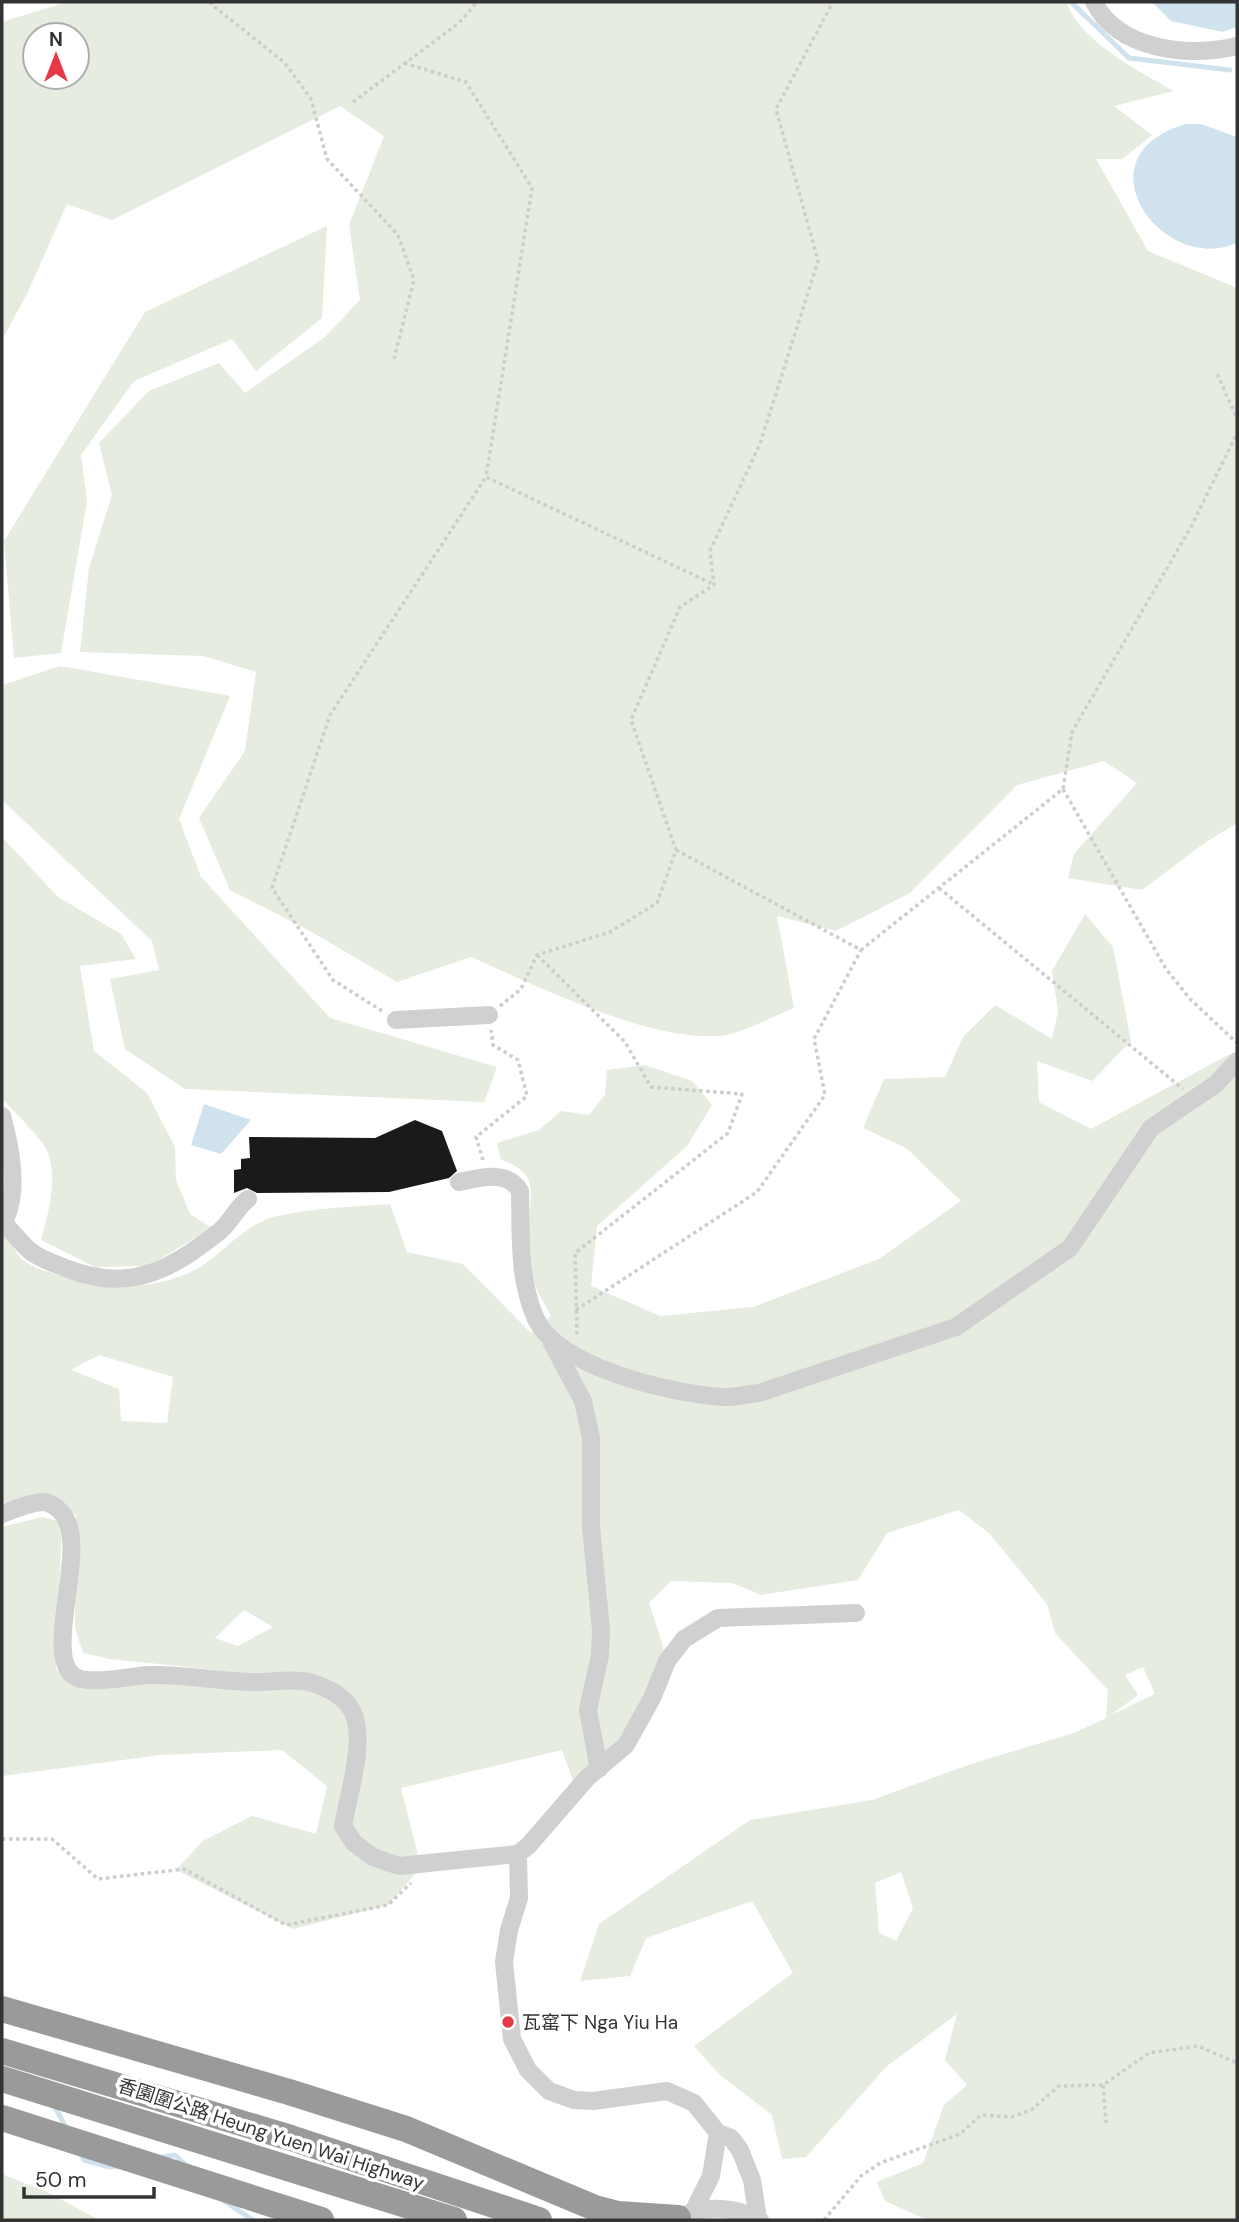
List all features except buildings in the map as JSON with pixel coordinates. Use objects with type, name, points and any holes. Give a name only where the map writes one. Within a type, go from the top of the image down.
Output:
[{"type":"highway","points":[[2,2009],[289,2092],[406,2129],[517,2176],[618,2214],[682,2217]]},
{"type":"highway","name":"香園圍公路 Heung Yuen Wai Highway","points":[[2,2050],[279,2134],[539,2220]]},
{"type":"highway","name":"香園圍公路 Heung Yuen Wai Highway","points":[[2,2079],[454,2220]]},
{"type":"highway","points":[[2,2118],[321,2220]]},
{"type":"street","points":[[1094,2],[1102,18],[1138,42],[1218,50],[1237,46]]},
{"type":"street","points":[[396,1020],[489,1015]]},
{"type":"street","points":[[549,1339],[577,1357],[636,1380],[678,1391],[724,1397],[759,1393],[956,1327],[1070,1248],[1151,1128],[1216,1084],[1237,1061]]},
{"type":"street","points":[[2,1116],[7,1134],[12,1189],[11,1210],[3,1223],[30,1251],[56,1264],[111,1281],[137,1279],[183,1258],[223,1229],[237,1207],[248,1199]]},
{"type":"street","points":[[459,1182],[488,1177],[510,1181],[520,1191],[520,1250],[525,1285],[536,1319],[583,1401],[591,1438],[591,1527],[601,1630],[600,1655],[588,1710],[599,1769]]},
{"type":"street","points":[[2,1514],[43,1502],[57,1507],[71,1527],[72,1562],[61,1643],[66,1667],[74,1677],[86,1681],[153,1675],[258,1682],[287,1680],[326,1688],[346,1703],[357,1725],[357,1747],[343,1826],[354,1843],[373,1857],[399,1866],[518,1854],[599,1769],[626,1745],[652,1698],[667,1661],[684,1639],[718,1618],[856,1613]]},
{"type":"street","points":[[518,1854],[519,1898],[509,1930],[504,1962],[512,2039],[528,2070],[549,2091],[574,2101],[667,2091],[694,2103],[718,2133],[731,2138],[746,2162],[759,2219]]},
{"type":"street","points":[[682,2217],[711,2176],[718,2133]]},
{"type":"street","points":[[682,2217],[715,2208],[737,2210],[759,2219]]},
{"type":"path","points":[[213,2],[211,4],[285,62],[311,99],[327,159],[398,235],[414,281],[394,359]]},
{"type":"path","points":[[353,102],[459,23],[477,2]]},
{"type":"path","points":[[714,585],[710,551],[760,444],[818,261],[776,109],[833,2]]},
{"type":"path","points":[[396,1020],[333,980],[272,888],[330,715],[486,477],[532,188],[466,82],[404,63]]},
{"type":"path","points":[[1217,374],[1237,418]]},
{"type":"path","points":[[1237,433],[1191,527],[1072,732],[1063,789],[1166,969],[1191,1000],[1237,1043]]},
{"type":"path","points":[[486,477],[714,585]]},
{"type":"path","points":[[488,1177],[476,1137],[527,1096],[518,1060],[493,1045],[489,1015],[522,989],[537,955],[610,932],[657,902],[676,850],[631,720],[680,607],[714,585]]},
{"type":"path","points":[[576,1310],[757,1192],[825,1095],[814,1039],[861,950],[1063,789]]},
{"type":"path","points":[[676,850],[861,950]]},
{"type":"path","points":[[939,888],[1195,1098]]},
{"type":"path","points":[[537,955],[625,1042],[651,1087],[742,1094],[728,1133],[575,1253],[577,1357]]},
{"type":"path","points":[[2,1839],[52,1839],[98,1879],[184,1869],[286,1924],[388,1905],[433,1863]]},
{"type":"path","points":[[824,2220],[861,2176],[880,2163],[960,2134],[981,2115],[1013,2117],[1031,2110],[1059,2086],[1103,2085],[1149,2053],[1198,2046],[1237,2063]]},
{"type":"path","points":[[1103,2085],[1107,2123]]},
{"type":"shaded area","points":[[67,2],[1067,2],[1073,16],[1097,42],[1129,65],[1174,91],[1114,106],[1152,135],[1122,159],[1096,159],[1148,251],[1237,288],[1237,823],[1203,844],[1142,890],[1068,878],[1074,854],[1137,783],[1104,761],[1017,785],[910,893],[836,931],[777,916],[794,1008],[727,1035],[690,1035],[626,1021],[559,996],[471,957],[397,982],[310,931],[230,890],[199,818],[245,751],[256,672],[204,656],[80,652],[89,568],[112,495],[99,443],[149,391],[219,363],[245,393],[325,337],[360,300],[349,225],[384,136],[340,106],[112,220],[67,204],[27,294],[2,340],[2,22]]},
{"type":"shaded area","points":[[327,226],[322,318],[256,371],[232,339],[134,381],[81,455],[87,501],[61,653],[14,658],[4,541],[145,312]]},
{"type":"shaded area","points":[[60,666],[230,696],[179,819],[201,877],[330,1018],[497,1067],[484,1102],[185,1089],[125,1049],[110,979],[159,970],[152,941],[2,800],[2,685]]},
{"type":"shaded area","points":[[2,837],[58,897],[121,934],[136,959],[80,966],[94,1051],[147,1093],[175,1147],[176,1180],[190,1214],[212,1228],[148,1266],[95,1267],[41,1240],[52,1186],[51,1163],[45,1147],[2,1098]]},
{"type":"shaded area","points":[[1085,914],[1113,947],[1131,1041],[1092,1081],[1037,1061],[1039,1102],[1091,1129],[1228,1055],[1237,1055],[1237,2220],[927,2220],[885,2201],[877,2182],[923,2163],[944,2105],[967,2085],[945,2060],[957,2014],[886,2067],[806,2157],[782,2159],[772,2115],[720,2075],[694,2046],[793,1973],[752,1901],[646,1938],[630,1976],[580,1981],[599,1924],[750,1820],[872,1800],[971,1764],[1074,1733],[1106,1718],[1108,1690],[1055,1633],[1047,1604],[990,1534],[959,1510],[887,1533],[858,1580],[761,1595],[732,1583],[671,1581],[649,1603],[664,1649],[625,1738],[575,1786],[562,1750],[401,1788],[421,1867],[388,1905],[293,1929],[176,1870],[203,1841],[252,1816],[316,1834],[327,1786],[282,1750],[160,1755],[2,1776],[2,1527],[42,1517],[62,1522],[56,1670],[83,1689],[211,1677],[217,1670],[110,1659],[83,1653],[75,1628],[76,1515],[55,1497],[2,1503],[2,1230],[21,1259],[38,1268],[86,1283],[141,1285],[159,1283],[193,1271],[248,1230],[268,1219],[312,1210],[390,1204],[407,1252],[463,1264],[531,1333],[551,1316],[535,1286],[531,1271],[528,1232],[531,1188],[523,1172],[515,1165],[501,1160],[497,1143],[539,1130],[561,1111],[589,1115],[605,1095],[607,1070],[645,1065],[692,1081],[712,1105],[687,1146],[597,1226],[591,1286],[660,1316],[753,1307],[879,1259],[961,1201],[906,1148],[863,1128],[884,1079],[945,1077],[963,1037],[995,1005],[1052,1039],[1058,1011],[1052,971]],"holes":[[[99,1355],[173,1377],[167,1423],[121,1421],[119,1389],[71,1370]],[[244,1610],[273,1627],[238,1646],[215,1638]],[[1143,1667],[1155,1694],[1111,1715],[1138,1695],[1125,1675]],[[901,1872],[913,1908],[896,1941],[879,1933],[875,1883]]]},
{"type":"shaded area","points":[[2,2174],[49,2193],[99,2220],[2,2220]]},
{"type":"water","points":[[1152,2],[1237,2],[1237,27],[1223,32],[1171,21]]},
{"type":"water","points":[[1186,124],[1201,124],[1237,137],[1237,243],[1209,249],[1182,243],[1159,228],[1142,208],[1134,184],[1137,161],[1153,140]]},
{"type":"water","points":[[204,1104],[251,1120],[221,1154],[191,1145]]},
{"type":"waterway","points":[[1071,2],[1129,58],[1230,70]]},
{"type":"waterway","points":[[53,2104],[67,2129]]},
{"type":"waterway","points":[[80,2153],[84,2160],[110,2167],[118,2166]]},
{"type":"waterway","points":[[162,2157],[175,2155],[186,2165]]},
{"type":"waterway","points":[[224,2201],[253,2220]]},
{"type":"place","name":"瓦窰下 Nga Yiu Ha","points":[[508,2022]]}]
